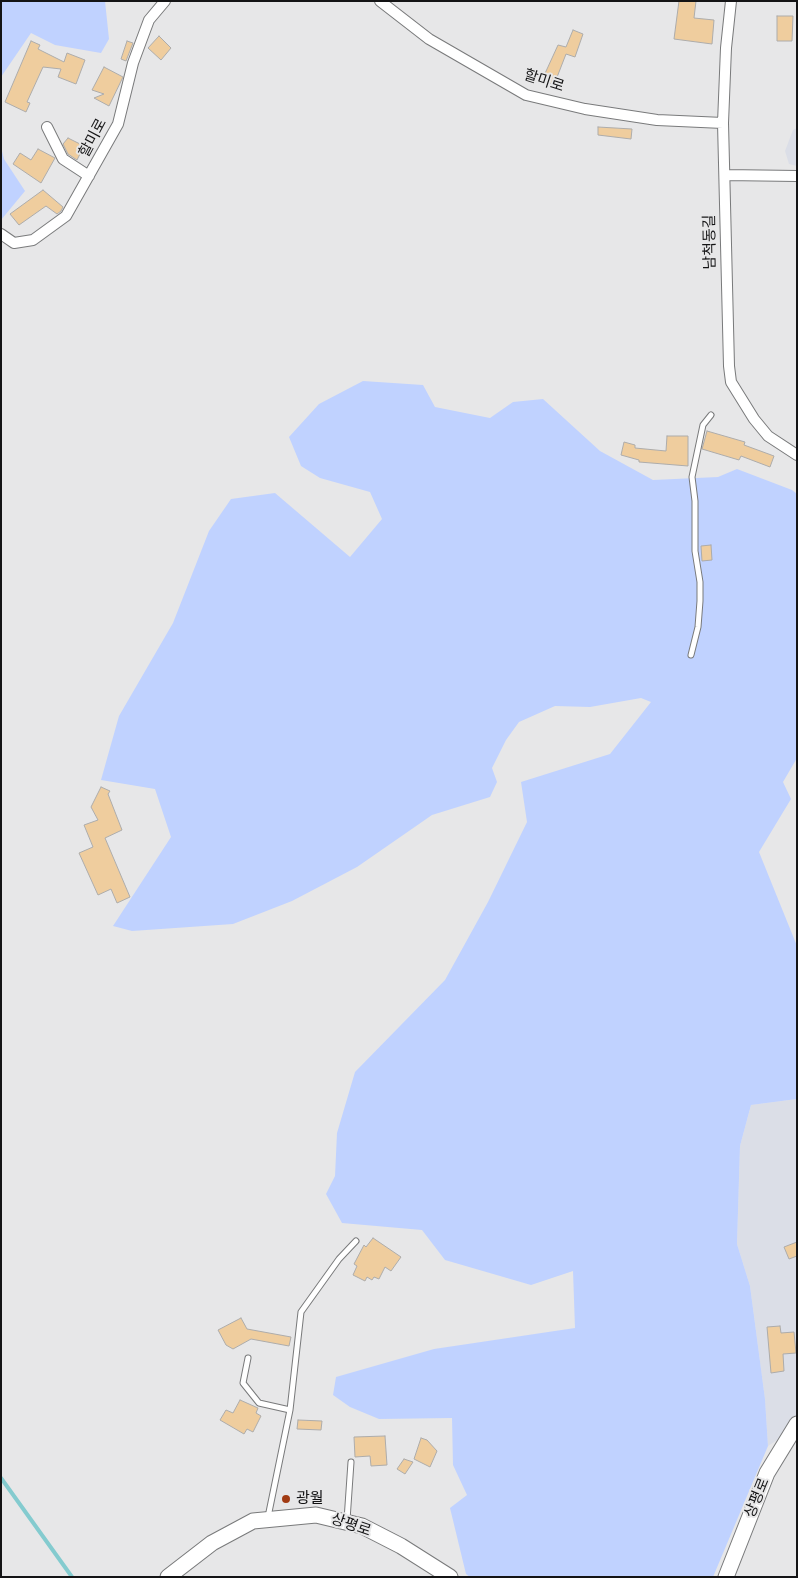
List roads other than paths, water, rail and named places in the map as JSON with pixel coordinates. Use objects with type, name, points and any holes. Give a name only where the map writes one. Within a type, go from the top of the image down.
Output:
[{"type":"main road","name":"상평로","points":[[726,1577],[767,1473],[797,1424]]},
{"type":"main road","name":"상평로","points":[[168,1577],[212,1543],[253,1521],[316,1515],[362,1526],[401,1546],[450,1577]]},
{"type":"street","name":"할미로","points":[[1,234],[14,243],[34,240],[66,216],[118,124],[133,63],[149,20],[164,1]]},
{"type":"street","name":"할미로","points":[[380,1],[429,39],[526,95],[585,109],[658,120],[724,123]]},
{"type":"street","name":"남척동길","points":[[731,1],[727,28],[724,123],[726,340],[731,382],[754,419],[768,436],[797,455]]},
{"type":"street","points":[[47,127],[63,159],[89,176]]},
{"type":"street","points":[[724,175],[797,176]]},
{"type":"lane","points":[[691,655],[698,628],[700,601],[700,582],[695,551],[696,501],[692,477],[704,425],[711,415]]},
{"type":"lane","points":[[267,1520],[290,1410],[301,1312],[339,1259],[356,1241]]},
{"type":"lane","points":[[248,1358],[243,1383],[258,1403],[290,1410]]},
{"type":"lane","points":[[346,1521],[351,1462]]},
{"type":"waterway","points":[[1,1478],[72,1577]]},
{"type":"place","name":"광월","points":[[286,1499]]}]
